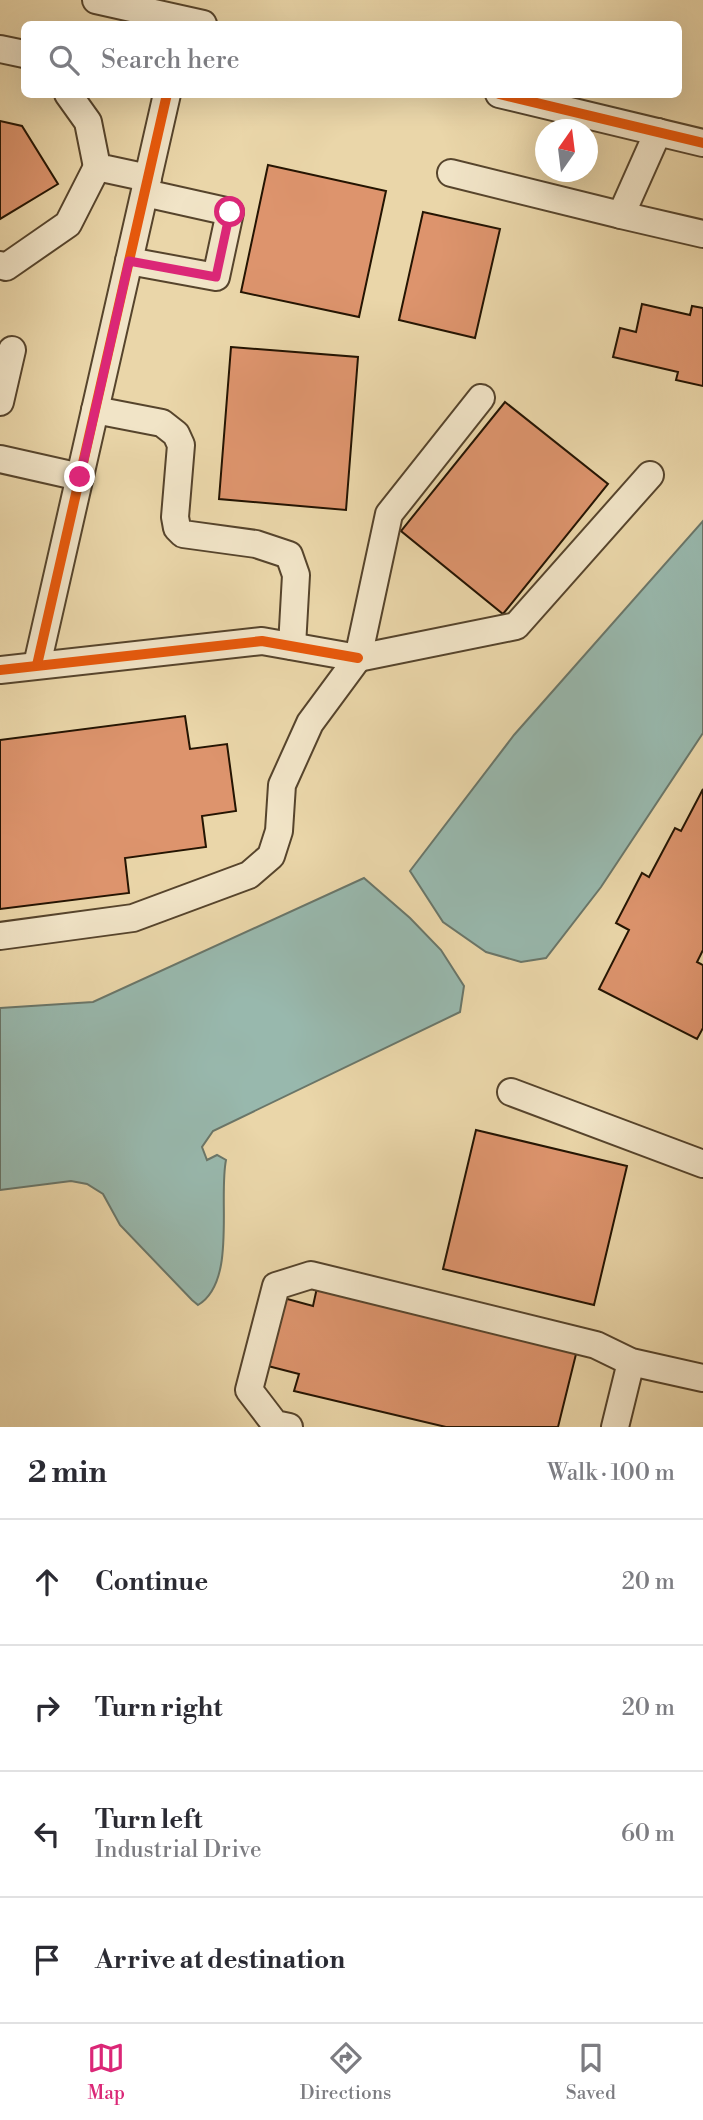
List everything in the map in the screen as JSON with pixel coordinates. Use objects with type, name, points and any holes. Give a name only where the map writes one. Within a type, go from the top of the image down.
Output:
[{"type":"street","points":[[96,0],[182,21]]},
{"type":"street","points":[[0,49],[21,53]]},
{"type":"street","points":[[0,265],[6,267],[68,224],[97,167],[88,122],[71,98]]},
{"type":"street","points":[[37,665],[166,98]]},
{"type":"street","points":[[516,98],[703,143]]},
{"type":"street","points":[[621,215],[658,132]]},
{"type":"street","points":[[97,167],[146,186],[230,212],[216,277],[129,261]]},
{"type":"street","points":[[451,173],[703,234]]},
{"type":"street","points":[[0,402],[12,350]]},
{"type":"street","points":[[0,936],[133,918],[249,875],[271,856],[279,831],[282,785],[310,723],[358,658],[389,514],[481,398]]},
{"type":"street","points":[[95,410],[162,423],[176,434],[181,445],[175,517],[177,528],[183,534],[256,544],[289,555],[296,575],[292,646]]},
{"type":"street","points":[[0,459],[80,477]]},
{"type":"street","points":[[0,670],[262,641],[358,658],[516,626],[650,475]]},
{"type":"street","points":[[511,1092],[703,1164]]},
{"type":"street","points":[[289,1427],[275,1423],[249,1390],[276,1286],[311,1275],[596,1345],[631,1362],[703,1378]]},
{"type":"street","points":[[615,1427],[631,1362]]},
{"type":"water","points":[[703,521],[703,733],[601,887],[546,958],[521,962],[486,952],[443,922],[410,871],[514,735]]},
{"type":"water","points":[[364,878],[410,918],[441,950],[464,986],[460,1012],[213,1131],[202,1147],[207,1160],[217,1155],[226,1160],[224,1238],[218,1278],[210,1294],[198,1305],[120,1225],[103,1194],[87,1184],[71,1181],[0,1190],[0,1008],[93,1002]]},
{"type":"building","points":[[0,121],[22,126],[58,184],[0,219]]},
{"type":"building","points":[[268,165],[386,191],[359,317],[241,292]]},
{"type":"building","points":[[423,212],[500,229],[475,338],[399,320]]},
{"type":"building","points":[[642,304],[690,315],[692,306],[703,308],[703,386],[676,380],[678,372],[613,357],[620,328],[636,332]]},
{"type":"building","points":[[231,347],[358,357],[346,510],[219,499]]},
{"type":"building","points":[[505,402],[608,484],[503,614],[401,531]]},
{"type":"building","points":[[185,716],[190,749],[227,744],[236,811],[202,816],[206,847],[125,858],[129,893],[0,909],[0,740]]},
{"type":"building","points":[[703,789],[703,950],[697,962],[703,965],[703,1028],[697,1039],[599,989],[629,930],[616,923],[642,873],[649,877],[675,828],[681,831]]},
{"type":"building","points":[[476,1130],[627,1166],[594,1305],[443,1269]]},
{"type":"building","points":[[318,1283],[578,1346],[558,1427],[446,1427],[294,1391],[299,1374],[264,1365],[280,1297],[313,1306]]},
{"type":"cycle path","points":[[37,665],[166,98]]},
{"type":"cycle path","points":[[516,98],[703,143]]},
{"type":"cycle path","points":[[0,670],[262,641],[358,658]]},
{"type":"route","points":[[80,477],[129,261],[216,277],[230,212]]}]
